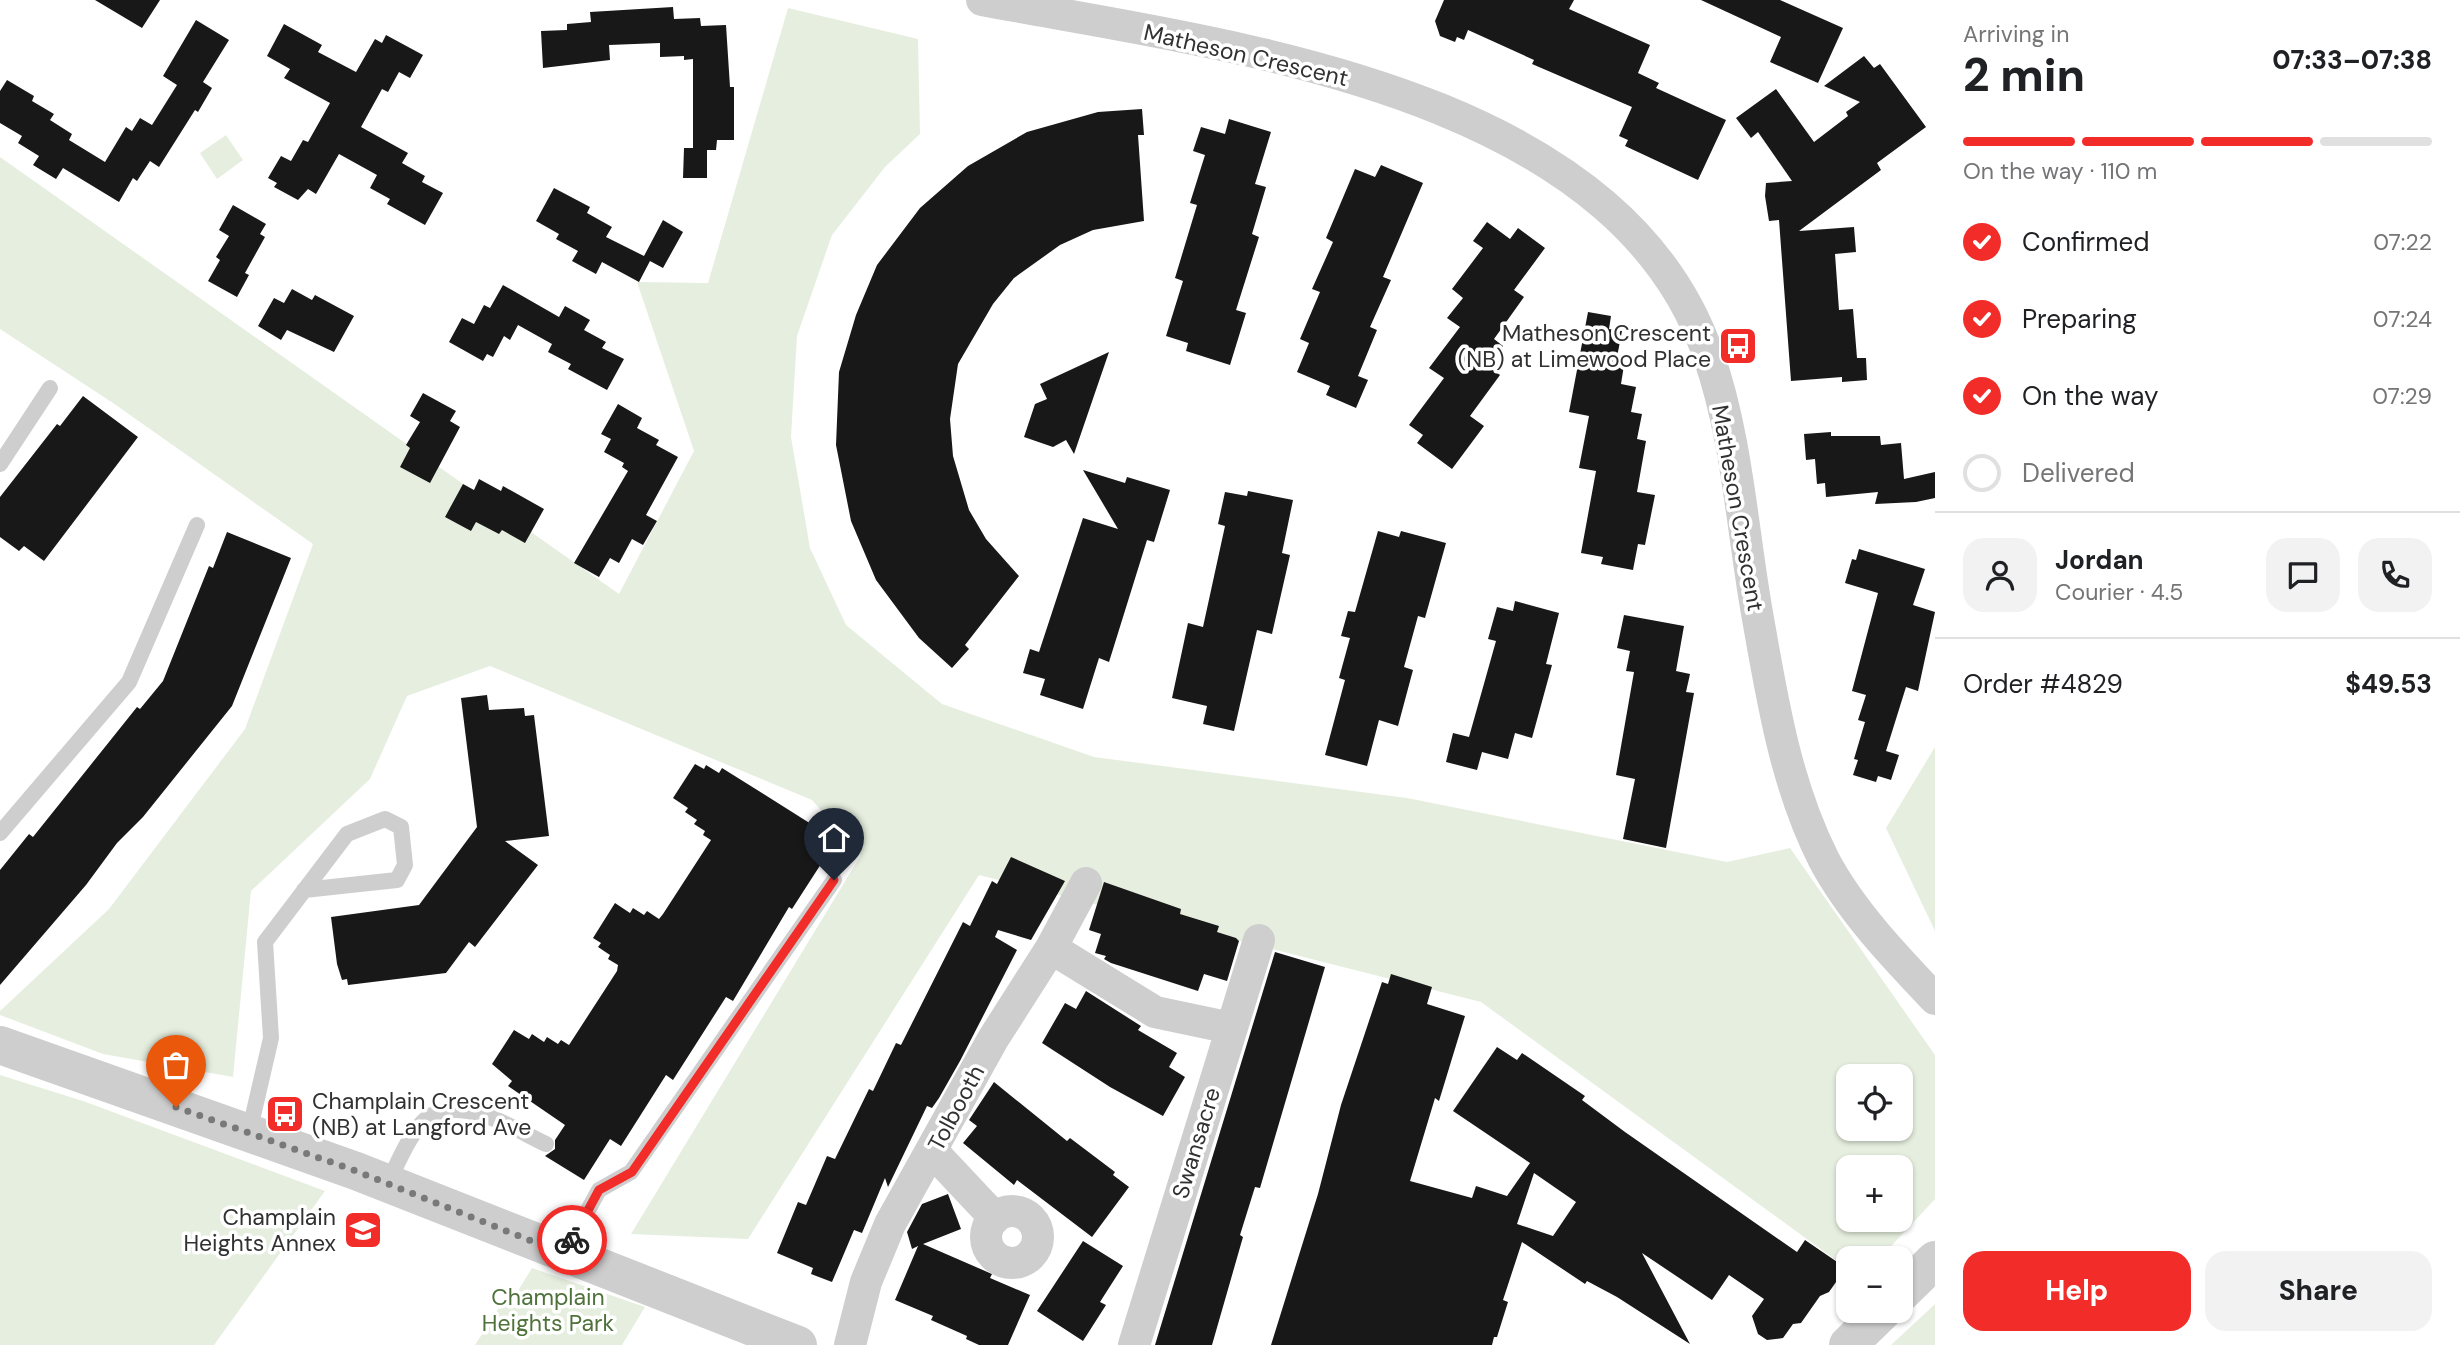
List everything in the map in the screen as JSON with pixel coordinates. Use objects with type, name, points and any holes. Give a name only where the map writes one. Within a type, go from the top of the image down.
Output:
[{"type":"street","name":"Matheson Crescent","points":[[982,0],[1293,61],[1377,86],[1494,134],[1554,165],[1595,194],[1646,245],[1681,298],[1708,354],[1725,417],[1777,726],[1796,794],[1825,862],[1874,932],[1935,999]]},
{"type":"street","name":"Tolbooth","points":[[850,1345],[866,1282],[890,1224],[933,1152],[993,1038],[1051,948],[1086,883]]},
{"type":"street","name":"Swansacre","points":[[1134,1345],[1259,940]]},
{"type":"street","points":[[1051,948],[1156,1012],[1231,1028]]},
{"type":"street","points":[[0,1045],[388,1184],[564,1254],[718,1311],[798,1345]]},
{"type":"street","points":[[933,1152],[995,1218]]},
{"type":"street","points":[[1913,1281],[1935,1260]]},
{"type":"street","points":[[1848,1345],[1871,1323]]},
{"type":"lane","points":[[0,464],[50,388]]},
{"type":"lane","points":[[0,833],[129,682],[198,525]]},
{"type":"lane","points":[[249,1133],[271,1038],[265,943],[304,890],[347,834],[385,819],[401,827],[405,865],[397,880],[304,890]]},
{"type":"lane","points":[[564,1254],[599,1190],[632,1172],[834,880]]},
{"type":"lane","points":[[388,1184],[411,1138],[431,1116],[462,1110],[490,1117],[546,1144]]},
{"type":"green space","points":[[788,8],[918,39],[920,134],[885,167],[832,235],[797,336],[791,437],[810,548],[846,625],[942,704],[1094,757],[1407,798],[1727,862],[1790,848],[1935,1055],[1935,1199],[1913,1223],[1913,1155],[1836,1155],[1836,1232],[1904,1232],[1891,1246],[1836,1246],[1836,1260],[1481,1002],[979,875],[748,1239],[631,1234],[861,855],[812,800],[490,666],[407,696],[370,779],[251,891],[233,1077],[103,1054],[0,1015],[0,1011],[109,909],[245,729],[313,544],[113,403],[0,329],[0,157],[619,594],[694,451],[637,282],[708,283]]},
{"type":"green space","points":[[226,135],[243,160],[217,179],[200,153]]},
{"type":"green space","points":[[1935,747],[1935,931],[1886,828]]},
{"type":"green space","points":[[0,1075],[83,1101],[325,1191],[214,1345],[0,1345]]},
{"type":"green space","name":"Champlain Heights Park","points":[[532,1268],[645,1307],[622,1345],[475,1345],[509,1292],[516,1294]]},
{"type":"green space","points":[[1935,1304],[1935,1345],[1891,1345]]},
{"type":"building","points":[[95,0],[160,0],[142,28]]},
{"type":"building","points":[[1444,0],[1574,0],[1569,9],[1650,45],[1638,73],[1659,83],[1656,88],[1726,120],[1698,180],[1625,146],[1628,140],[1619,136],[1632,107],[1532,64],[1534,60],[1468,30],[1464,40],[1457,37],[1455,42],[1440,36],[1435,21]]},
{"type":"building","points":[[1701,0],[1780,0],[1843,28],[1818,83],[1770,62],[1781,37]]},
{"type":"building","points":[[673,7],[674,19],[700,18],[701,26],[726,25],[730,87],[734,87],[734,140],[717,140],[716,150],[707,150],[707,178],[683,178],[684,148],[693,148],[693,59],[684,60],[684,56],[660,57],[660,43],[609,45],[610,60],[543,68],[541,31],[567,30],[567,24],[591,22],[590,12]]},
{"type":"building","points":[[196,20],[229,40],[203,82],[212,88],[159,167],[150,161],[137,181],[133,178],[119,202],[63,168],[56,179],[33,165],[39,156],[18,143],[22,136],[0,123],[0,91],[7,80],[34,96],[32,101],[54,114],[50,120],[72,134],[69,140],[105,162],[126,127],[132,131],[140,118],[152,125],[177,85],[163,76]]},
{"type":"building","points":[[284,24],[322,45],[318,52],[356,72],[375,39],[382,43],[386,35],[423,55],[410,78],[399,72],[388,92],[382,89],[361,127],[408,153],[402,163],[425,176],[422,182],[443,193],[425,225],[387,204],[390,199],[370,188],[377,175],[339,154],[316,194],[308,189],[298,200],[274,187],[277,183],[268,178],[281,156],[291,161],[303,140],[308,142],[330,103],[284,78],[290,69],[267,56]]},
{"type":"building","points":[[1864,56],[1874,68],[1880,64],[1926,127],[1877,163],[1881,170],[1799,231],[1854,227],[1856,252],[1835,254],[1839,310],[1853,309],[1857,358],[1866,358],[1867,380],[1842,382],[1842,377],[1791,381],[1779,220],[1769,221],[1765,196],[1766,183],[1792,181],[1758,132],[1751,138],[1736,118],[1776,89],[1814,142],[1848,116],[1846,112],[1860,102],[1824,86]]},
{"type":"building","points":[[1142,109],[1144,135],[1138,135],[1144,221],[1093,230],[1060,245],[1014,278],[993,304],[958,364],[950,419],[953,456],[969,510],[986,539],[1019,576],[965,645],[969,649],[952,668],[919,638],[876,580],[851,521],[836,445],[839,372],[856,315],[877,265],[920,208],[968,166],[1027,132],[1098,112]]},
{"type":"building","points":[[1229,119],[1271,132],[1255,184],[1266,187],[1252,234],[1259,237],[1236,310],[1246,313],[1230,365],[1186,351],[1188,343],[1166,336],[1183,281],[1175,278],[1197,205],[1190,203],[1205,155],[1193,151],[1201,127],[1225,134]]},
{"type":"building","points":[[1381,165],[1423,183],[1383,277],[1391,280],[1370,327],[1377,330],[1358,376],[1368,380],[1356,408],[1326,395],[1330,386],[1297,372],[1309,343],[1300,339],[1320,292],[1312,289],[1333,242],[1326,238],[1355,169],[1375,177]]},
{"type":"building","points":[[554,188],[590,207],[587,213],[612,227],[606,237],[644,256],[663,220],[683,232],[663,268],[650,261],[639,282],[602,262],[596,274],[572,261],[578,251],[556,239],[559,234],[536,221]]},
{"type":"building","points":[[233,205],[266,224],[260,234],[265,237],[245,273],[249,275],[237,297],[208,281],[220,260],[216,257],[229,236],[219,230]]},
{"type":"building","points":[[1487,222],[1510,239],[1518,228],[1545,248],[1514,290],[1524,297],[1494,339],[1503,346],[1489,367],[1500,375],[1470,416],[1484,426],[1452,469],[1417,443],[1423,435],[1409,425],[1444,378],[1429,368],[1460,327],[1447,318],[1463,298],[1452,289],[1483,248],[1473,241]]},
{"type":"building","points":[[503,285],[559,317],[565,306],[590,320],[584,330],[606,342],[602,348],[624,359],[607,390],[568,369],[571,364],[548,352],[552,344],[518,325],[510,340],[504,336],[493,357],[487,354],[483,361],[449,342],[462,318],[474,324],[484,305],[490,308]]},
{"type":"building","points":[[292,289],[312,300],[315,295],[354,316],[334,352],[287,330],[281,340],[258,326],[274,298],[284,303]]},
{"type":"building","points":[[1588,312],[1611,316],[1609,329],[1622,331],[1617,357],[1625,359],[1621,384],[1636,387],[1631,412],[1642,414],[1637,439],[1646,441],[1637,492],[1655,495],[1645,545],[1638,544],[1633,570],[1601,564],[1603,557],[1581,553],[1596,471],[1579,468],[1589,416],[1569,412]]},
{"type":"building","points":[[1109,352],[1074,454],[1066,440],[1053,447],[1024,437],[1035,404],[1047,399],[1040,384]]},
{"type":"building","points":[[423,393],[456,411],[450,421],[460,427],[430,483],[400,467],[410,448],[406,445],[420,422],[410,416]]},
{"type":"building","points":[[83,396],[138,437],[44,561],[24,546],[19,551],[0,537],[0,497],[57,424],[60,426]]},
{"type":"building","points":[[618,404],[642,418],[637,428],[659,440],[656,445],[678,457],[646,515],[657,521],[643,545],[632,539],[619,563],[610,558],[599,577],[574,563],[628,471],[622,467],[624,463],[604,452],[611,439],[601,434]]},
{"type":"building","points":[[1831,432],[1831,436],[1880,436],[1881,445],[1901,443],[1904,479],[1935,472],[1935,498],[1875,504],[1878,492],[1826,497],[1825,483],[1817,484],[1815,459],[1806,460],[1804,434]]},
{"type":"building","points":[[1083,470],[1125,483],[1127,477],[1170,490],[1154,542],[1147,540],[1109,662],[1099,658],[1083,709],[1040,695],[1045,679],[1023,673],[1030,649],[1039,652],[1083,518],[1118,529]]},
{"type":"building","points":[[479,479],[501,491],[503,486],[544,509],[525,543],[502,530],[499,534],[476,522],[471,531],[445,517],[463,484],[474,490]]},
{"type":"building","points":[[1248,491],[1293,500],[1282,553],[1290,555],[1272,634],[1257,630],[1234,731],[1203,724],[1207,706],[1172,698],[1188,623],[1203,627],[1225,526],[1218,524],[1225,492],[1247,496]]},
{"type":"building","points":[[1378,531],[1399,537],[1401,531],[1446,543],[1425,618],[1418,616],[1404,667],[1413,670],[1398,726],[1379,720],[1367,766],[1325,755],[1345,680],[1339,678],[1350,638],[1341,636],[1348,611],[1355,612]]},
{"type":"building","points":[[227,532],[291,558],[232,706],[143,817],[117,843],[86,885],[0,985],[0,870],[29,834],[33,837],[137,707],[140,709],[163,681],[209,566],[213,568]]},
{"type":"building","points":[[1859,549],[1925,569],[1913,605],[1935,612],[1918,691],[1906,687],[1886,751],[1899,755],[1891,780],[1878,776],[1876,782],[1853,775],[1858,760],[1854,759],[1865,722],[1858,720],[1866,695],[1852,691],[1878,593],[1845,583],[1852,559],[1856,560]]},
{"type":"building","points":[[1515,601],[1559,613],[1546,664],[1552,665],[1532,738],[1515,733],[1508,759],[1482,752],[1477,770],[1446,762],[1453,733],[1469,737],[1496,641],[1488,639],[1497,607],[1513,611]]},
{"type":"building","points":[[1624,615],[1684,626],[1676,671],[1690,674],[1686,692],[1694,693],[1666,848],[1623,839],[1635,779],[1616,775],[1634,672],[1626,671],[1630,651],[1617,648]]},
{"type":"building","points":[[487,695],[489,710],[524,708],[525,716],[534,715],[549,836],[505,841],[538,865],[475,947],[469,942],[446,973],[348,985],[347,979],[342,980],[337,964],[331,917],[419,905],[477,827],[461,698]]},
{"type":"building","points":[[695,764],[704,769],[706,765],[719,773],[722,768],[819,829],[816,835],[825,841],[823,845],[830,850],[792,909],[789,907],[733,1001],[726,997],[673,1080],[666,1075],[621,1146],[610,1139],[584,1180],[545,1156],[555,1149],[555,1140],[565,1125],[508,1086],[512,1081],[492,1064],[514,1030],[529,1039],[532,1034],[544,1042],[547,1037],[558,1044],[561,1040],[569,1045],[617,971],[618,965],[608,959],[610,955],[598,947],[601,943],[593,938],[615,903],[630,913],[633,908],[644,915],[647,911],[659,919],[663,914],[711,840],[703,835],[705,831],[694,824],[697,820],[685,812],[688,808],[673,798]]},
{"type":"building","points":[[1011,857],[1065,881],[1031,940],[998,930],[995,937],[1017,950],[960,1061],[932,1108],[927,1106],[888,1187],[885,1178],[862,1233],[854,1230],[832,1282],[811,1274],[813,1268],[777,1253],[798,1202],[806,1205],[827,1156],[835,1159],[869,1089],[873,1091],[896,1043],[901,1045],[963,922],[970,926],[992,881],[997,884]]},
{"type":"building","points":[[1104,882],[1181,909],[1180,914],[1219,926],[1217,932],[1236,938],[1239,941],[1227,981],[1204,974],[1198,991],[1111,963],[1104,959],[1106,956],[1095,953],[1101,934],[1089,930]]},
{"type":"building","points":[[1275,952],[1325,967],[1260,1188],[1255,1187],[1240,1235],[1243,1237],[1212,1345],[1155,1345]]},
{"type":"building","points":[[1391,974],[1432,987],[1427,1004],[1465,1016],[1439,1101],[1435,1098],[1410,1181],[1472,1198],[1476,1186],[1507,1196],[1530,1163],[1453,1111],[1497,1047],[1517,1060],[1522,1053],[1585,1096],[1582,1100],[1625,1132],[1797,1252],[1805,1240],[1836,1261],[1836,1282],[1829,1292],[1820,1296],[1801,1323],[1793,1324],[1783,1338],[1767,1340],[1758,1334],[1752,1316],[1764,1299],[1729,1275],[1712,1300],[1642,1253],[1690,1344],[1617,1297],[1587,1281],[1585,1284],[1522,1242],[1503,1300],[1508,1302],[1492,1345],[1271,1345],[1318,1194],[1341,1105],[1382,982],[1388,984]],"holes":[[[1534,1173],[1576,1202],[1553,1236],[1517,1224]]]},
{"type":"building","points":[[1086,991],[1141,1026],[1138,1030],[1177,1053],[1169,1067],[1185,1077],[1163,1116],[1110,1087],[1042,1043],[1065,1003],[1076,1009]]},
{"type":"building","points":[[994,1082],[1067,1141],[1070,1138],[1115,1172],[1113,1175],[1129,1187],[1092,1237],[1017,1180],[1014,1185],[963,1143],[977,1126],[969,1120]]},
{"type":"building","points":[[948,1194],[961,1229],[923,1244],[992,1274],[990,1278],[1030,1295],[1008,1345],[979,1345],[966,1339],[967,1336],[931,1320],[933,1316],[895,1300],[918,1246],[912,1249],[907,1232],[922,1204]]},
{"type":"building","points":[[1083,1241],[1123,1266],[1100,1302],[1106,1305],[1083,1341],[1037,1311]]},
{"type":"way so far","points":[[176,1107],[356,1171],[564,1254],[572,1240]]},
{"type":"place","name":"Matheson Crescent (NB) at Limewood Place","points":[[1738,346]]},
{"type":"place","name":"Champlain Crescent (NB) at Langford Ave","points":[[285,1114]]},
{"type":"place","name":"Champlain Heights Annex","points":[[363,1230]]},
{"type":"route","points":[[572,1240],[599,1190],[632,1172],[834,880]]}]
